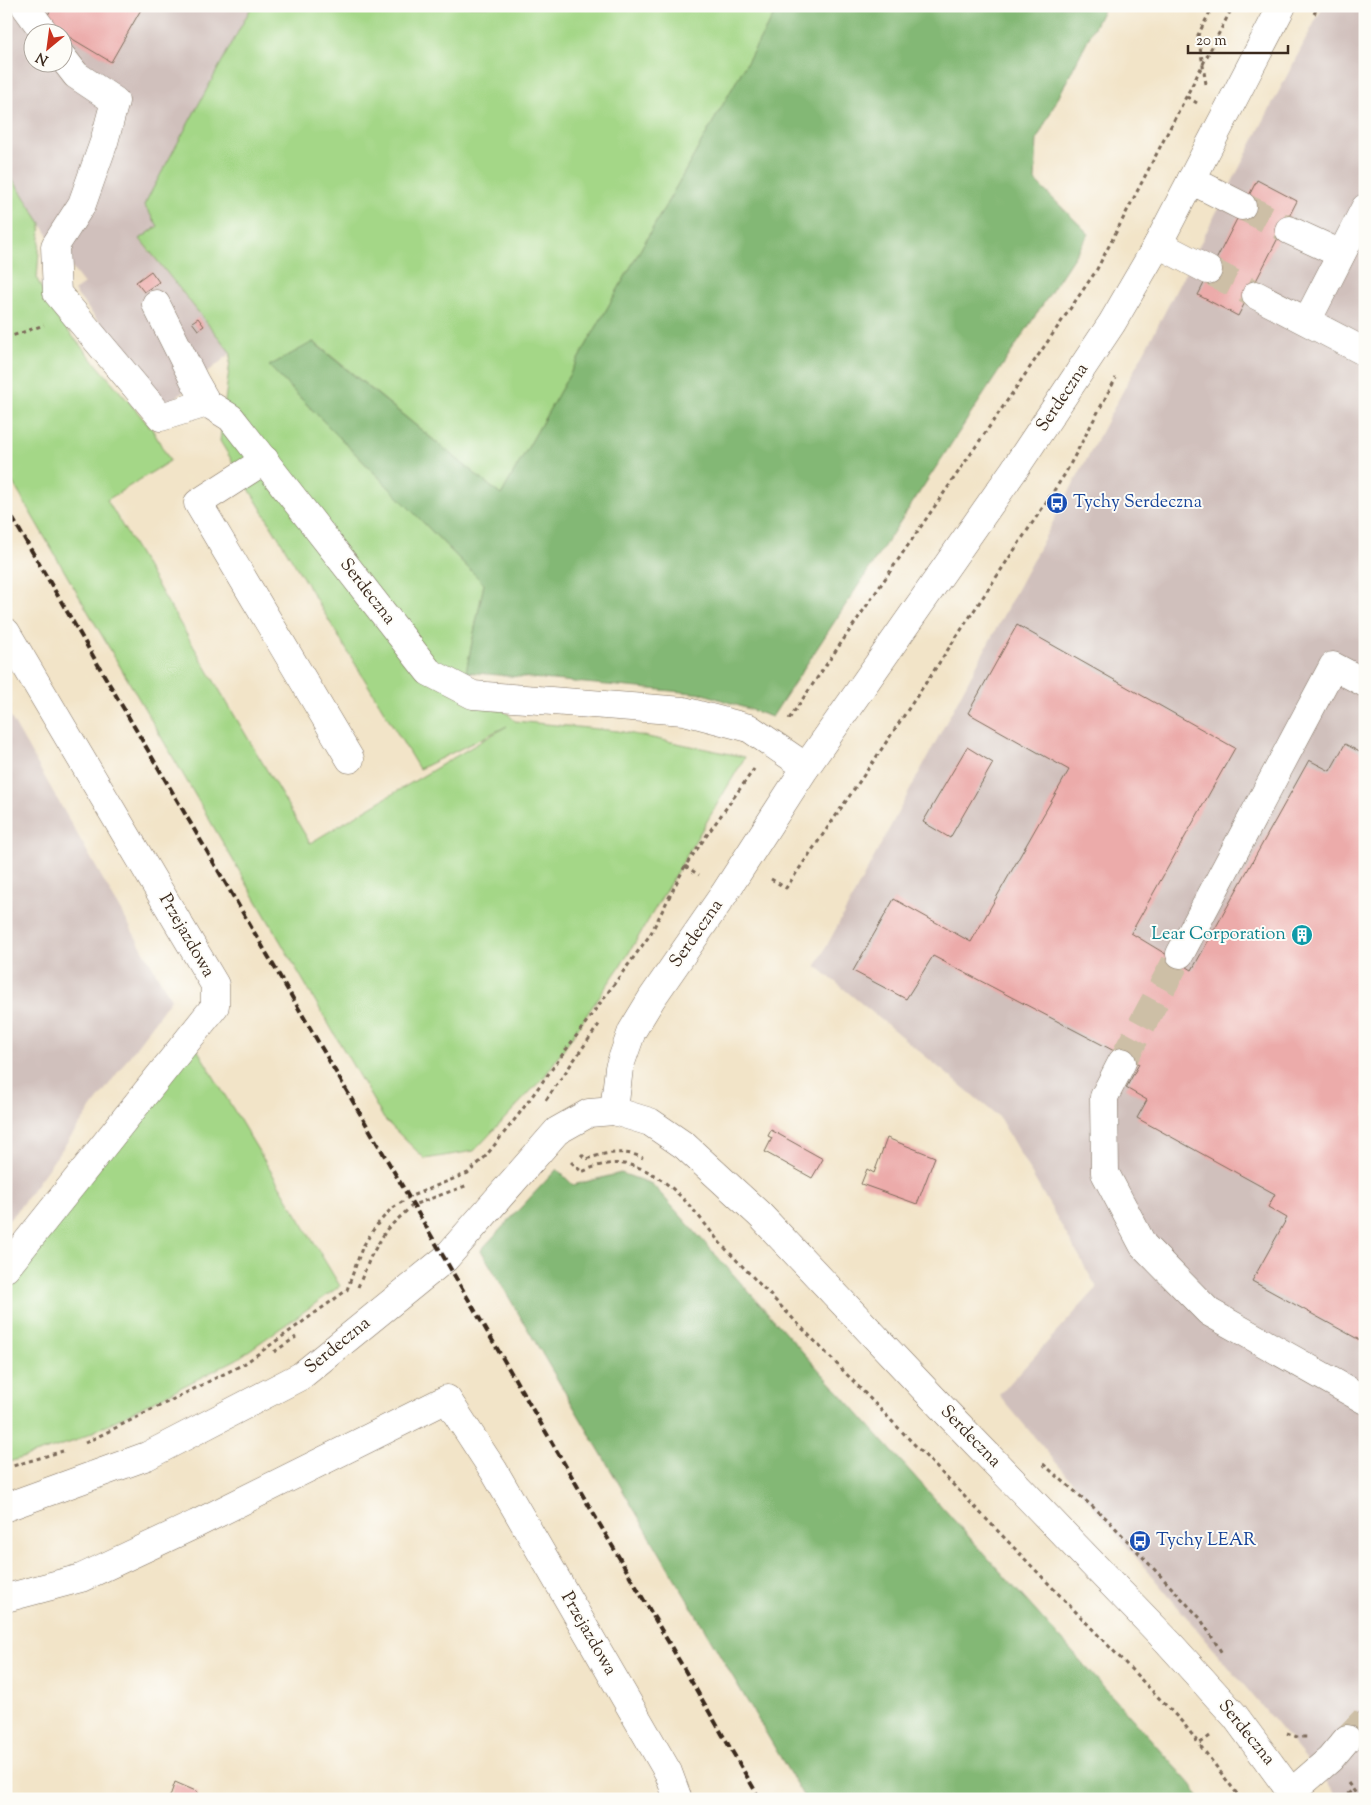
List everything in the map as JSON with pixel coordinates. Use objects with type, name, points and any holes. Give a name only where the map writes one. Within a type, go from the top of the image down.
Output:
[{"type":"street","points":[[25,6],[37,22]]},
{"type":"street","name":"Serdeczna","points":[[614,1111],[619,1068],[632,1031],[806,767],[1064,396],[1112,322],[1158,244],[1282,6]]},
{"type":"street","points":[[72,70],[76,75],[115,101],[104,142],[82,204],[56,246],[57,293],[161,417],[207,403],[156,304]]},
{"type":"street","points":[[1191,180],[1242,206]]},
{"type":"street","points":[[1306,321],[1365,208]]},
{"type":"street","points":[[1289,230],[1341,254]]},
{"type":"street","points":[[1158,244],[1208,270]]},
{"type":"street","points":[[1256,295],[1365,352]]},
{"type":"street","name":"Serdeczna","points":[[207,403],[231,418],[429,672],[473,695],[684,711],[749,728],[806,767]]},
{"type":"street","points":[[264,460],[198,503],[350,759]]},
{"type":"street","name":"Przejazdowa","points":[[6,632],[215,986],[214,1006],[6,1268]]},
{"type":"street","points":[[1180,954],[1333,666],[1365,683]]},
{"type":"street","points":[[1122,1062],[1104,1097],[1105,1173],[1143,1245],[1209,1312],[1365,1400]]},
{"type":"street","name":"Serdeczna","points":[[6,1507],[148,1456],[301,1376],[445,1259],[553,1136],[589,1113],[614,1111],[650,1122],[685,1146],[760,1214],[956,1422],[1169,1643],[1235,1716],[1294,1796]]},
{"type":"street","name":"Przejazdowa","points":[[6,1598],[81,1578],[204,1520],[447,1399],[494,1471],[668,1772],[678,1799]]},
{"type":"street","points":[[1294,1796],[1347,1739]]},
{"type":"path","points":[[1207,89],[1198,35],[1212,6]]},
{"type":"path","points":[[80,1445],[244,1364],[347,1290],[362,1248],[375,1227],[390,1210],[409,1197],[468,1173],[485,1157],[561,1058],[650,934],[685,866],[772,744],[1096,271],[1234,6]]},
{"type":"path","points":[[1199,104],[1203,96]]},
{"type":"path","points":[[6,338],[75,315]]},
{"type":"path","points":[[700,876],[705,868]]},
{"type":"path","points":[[603,1019],[538,1111],[553,1136],[582,1172],[594,1166],[609,1163],[629,1164],[659,1176],[688,1201],[720,1243],[1184,1724],[1240,1799]]},
{"type":"path","points":[[553,1136],[586,1158],[611,1152],[635,1154],[651,1161]]},
{"type":"path","points":[[355,1295],[371,1256],[387,1229],[414,1205],[472,1183]]},
{"type":"path","points":[[271,1355],[301,1333]]},
{"type":"path","points":[[6,1468],[71,1448]]},
{"type":"path","points":[[1207,1728],[1217,1741]]},
{"type":"path","points":[[1199,1744],[1212,1734]]},
{"type":"path","points":[[1341,1799],[1353,1790]]},
{"type":"shaded area","points":[[6,6],[252,6],[144,205],[158,226],[140,240],[231,353],[166,406],[74,291],[84,284],[55,246],[6,169]]},
{"type":"shaded area","points":[[1323,6],[1365,6],[1365,1799],[1340,1799],[999,1395],[1097,1288],[999,1117],[816,966],[1155,331]]},
{"type":"shaded area","points":[[6,709],[171,999],[17,1211],[6,1223]]},
{"type":"green space","points":[[252,6],[779,6],[501,495],[314,342],[269,366],[484,584],[466,672],[515,721],[618,731],[745,757],[627,956],[545,1076],[474,1151],[425,1159],[384,1119],[6,471],[6,169],[41,223],[37,279],[56,317],[152,429],[170,461],[107,500],[310,843],[507,726],[419,769],[220,441],[231,353],[140,239],[158,226],[144,205]]},
{"type":"green space","points":[[779,6],[1105,6],[1037,139],[1035,181],[1089,234],[772,717],[704,694],[466,672],[484,584],[269,366],[313,342],[501,495]]},
{"type":"green space","points":[[194,1044],[340,1286],[237,1359],[75,1441],[6,1463],[6,1283]]},
{"type":"green space","points":[[557,1169],[573,1185],[621,1173],[652,1184],[1191,1784],[1201,1799],[805,1799],[481,1250]]},
{"type":"building","points":[[53,6],[143,6],[111,62],[72,39],[72,22],[44,22]]},
{"type":"building","points":[[1257,180],[1297,201],[1238,316],[1198,295]]},
{"type":"building","points":[[151,271],[159,282],[144,292],[136,282]]},
{"type":"building","points":[[198,318],[204,326],[198,330],[192,322]]},
{"type":"building","points":[[1017,625],[1235,748],[1131,933],[1192,970],[1309,760],[1330,771],[1345,744],[1365,755],[1365,1343],[1252,1281],[1287,1218],[1268,1207],[1275,1194],[1137,1118],[1147,1100],[1126,1088],[1139,1064],[933,956],[906,999],[853,971],[894,899],[971,942],[1069,770],[968,713]]},
{"type":"building","points":[[967,747],[993,763],[950,838],[923,822]]},
{"type":"building","points":[[771,1130],[823,1159],[812,1178],[765,1152],[772,1138],[768,1136]]},
{"type":"building","points":[[887,1138],[935,1157],[917,1204],[861,1184],[867,1169],[874,1173]]},
{"type":"building","points":[[1365,1706],[1365,1749],[1344,1729]]},
{"type":"building","points":[[175,1782],[198,1792],[196,1799],[169,1799]]},
{"type":"tunnel","points":[[1242,206],[1289,230]]},
{"type":"tunnel","points":[[1208,270],[1256,295]]},
{"type":"tunnel","points":[[1122,1062],[1180,954]]},
{"type":"tunnel","points":[[1347,1739],[1365,1720]]},
{"type":"railway","points":[[6,507],[760,1799]]},
{"type":"place","name":"Tychy Serdeczna","points":[[1057,503]]},
{"type":"place","name":"Lear Corporation","points":[[1302,935]]},
{"type":"place","name":"Tychy LEAR","points":[[1140,1541]]}]
